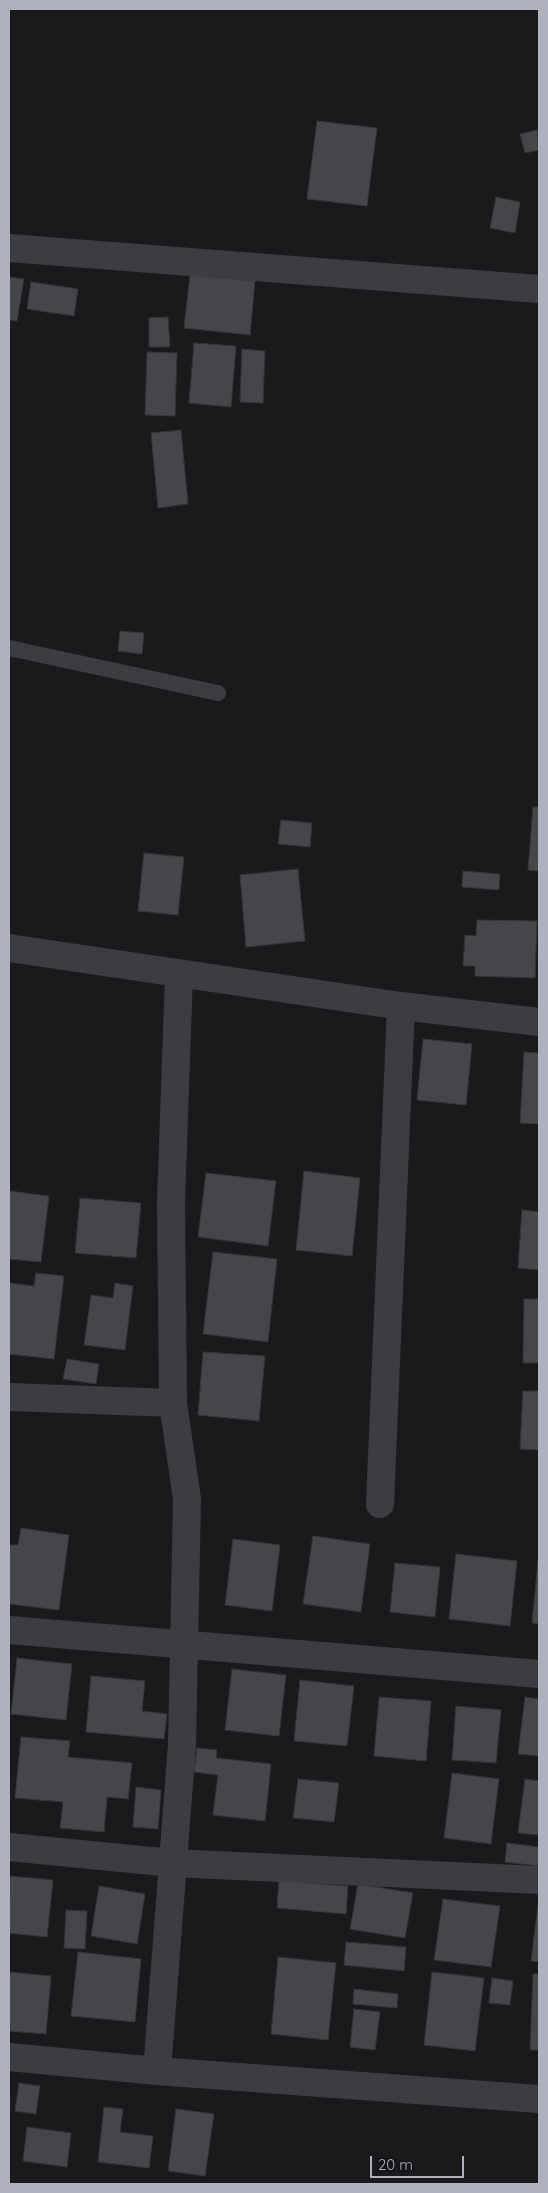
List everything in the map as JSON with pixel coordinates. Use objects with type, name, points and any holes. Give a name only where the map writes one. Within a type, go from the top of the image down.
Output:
[{"type":"street","points":[[9,248],[539,289]]},
{"type":"street","points":[[9,948],[401,1006],[539,1022]]},
{"type":"street","points":[[157,2072],[182,1744],[187,1499],[173,1403],[170,1202],[179,974]]},
{"type":"street","points":[[380,1504],[401,1006]]},
{"type":"street","points":[[9,1397],[173,1403]]},
{"type":"street","points":[[9,1630],[539,1674]]},
{"type":"street","points":[[9,1847],[172,1863],[539,1880]]},
{"type":"street","points":[[9,2057],[157,2072],[539,2099]]},
{"type":"lane","points":[[9,648],[218,693]]},
{"type":"building","points":[[317,121],[377,128],[367,206],[307,199]]},
{"type":"building","points":[[537,130],[539,150],[525,153],[520,134]]},
{"type":"building","points":[[496,197],[520,202],[515,233],[490,228]]},
{"type":"building","points":[[190,274],[255,281],[250,335],[184,328]]},
{"type":"building","points":[[9,277],[24,279],[17,321],[9,320]]},
{"type":"building","points":[[31,282],[78,289],[74,316],[27,309]]},
{"type":"building","points":[[168,317],[170,347],[149,347],[149,318]]},
{"type":"building","points":[[194,343],[236,346],[231,407],[189,403]]},
{"type":"building","points":[[242,349],[265,351],[263,403],[240,402]]},
{"type":"building","points":[[147,352],[177,353],[175,416],[145,415]]},
{"type":"building","points":[[181,430],[188,504],[158,508],[151,433]]},
{"type":"building","points":[[120,631],[144,633],[142,654],[118,651]]},
{"type":"building","points":[[533,807],[539,807],[539,871],[528,870]]},
{"type":"building","points":[[281,820],[312,823],[310,847],[278,844]]},
{"type":"building","points":[[144,853],[184,857],[178,915],[138,911]]},
{"type":"building","points":[[298,869],[305,941],[246,947],[240,875]]},
{"type":"building","points":[[463,871],[500,874],[499,890],[462,887]]},
{"type":"building","points":[[477,920],[537,921],[535,978],[475,976],[475,966],[463,966],[465,935],[476,936]]},
{"type":"building","points":[[423,1039],[472,1044],[466,1105],[417,1100]]},
{"type":"building","points":[[524,1052],[539,1053],[539,1124],[520,1123]]},
{"type":"building","points":[[304,1171],[360,1178],[352,1256],[296,1250]]},
{"type":"building","points":[[206,1173],[276,1181],[268,1246],[198,1237]]},
{"type":"building","points":[[9,1191],[49,1196],[41,1262],[9,1259]]},
{"type":"building","points":[[80,1198],[141,1203],[136,1258],[75,1253]]},
{"type":"building","points":[[522,1210],[539,1212],[539,1270],[518,1268]]},
{"type":"building","points":[[213,1252],[277,1259],[268,1342],[203,1334]]},
{"type":"building","points":[[36,1273],[64,1276],[54,1359],[9,1354],[9,1283],[34,1286]]},
{"type":"building","points":[[115,1283],[133,1286],[125,1350],[84,1345],[91,1295],[113,1298]]},
{"type":"building","points":[[524,1299],[539,1299],[539,1363],[523,1363]]},
{"type":"building","points":[[203,1352],[265,1356],[259,1421],[198,1415]]},
{"type":"building","points":[[67,1359],[99,1364],[96,1384],[63,1379]]},
{"type":"building","points":[[523,1391],[539,1391],[539,1450],[520,1449]]},
{"type":"building","points":[[21,1528],[69,1535],[59,1610],[9,1604],[9,1545],[18,1545]]},
{"type":"building","points":[[313,1536],[370,1544],[361,1612],[303,1604]]},
{"type":"building","points":[[233,1539],[280,1545],[272,1611],[225,1605]]},
{"type":"building","points":[[456,1554],[517,1561],[510,1626],[449,1619]]},
{"type":"building","points":[[539,1561],[539,1624],[532,1623]]},
{"type":"building","points":[[395,1563],[440,1567],[435,1617],[390,1612]]},
{"type":"building","points":[[17,1658],[72,1664],[66,1720],[11,1714]]},
{"type":"building","points":[[232,1669],[286,1675],[279,1736],[225,1730]]},
{"type":"building","points":[[91,1676],[145,1681],[142,1711],[167,1714],[164,1739],[86,1732]]},
{"type":"building","points":[[300,1680],[354,1686],[347,1746],[294,1741]]},
{"type":"building","points":[[379,1697],[431,1701],[426,1761],[374,1756]]},
{"type":"building","points":[[525,1697],[539,1699],[539,1756],[518,1754]]},
{"type":"building","points":[[456,1706],[501,1710],[496,1763],[452,1760]]},
{"type":"building","points":[[21,1737],[70,1741],[68,1757],[132,1763],[128,1799],[107,1797],[104,1832],[60,1828],[63,1802],[15,1798]]},
{"type":"building","points":[[197,1748],[217,1750],[216,1758],[271,1764],[265,1821],[213,1815],[218,1775],[194,1772]]},
{"type":"building","points":[[452,1773],[499,1779],[491,1844],[444,1838]]},
{"type":"building","points":[[298,1779],[339,1783],[334,1822],[293,1818]]},
{"type":"building","points":[[525,1779],[539,1781],[539,1835],[518,1833]]},
{"type":"building","points":[[136,1787],[161,1790],[158,1829],[133,1827]]},
{"type":"building","points":[[507,1843],[539,1847],[539,1866],[505,1862]]},
{"type":"building","points":[[10,1876],[53,1880],[47,1937],[9,1933]]},
{"type":"building","points":[[279,1881],[348,1886],[346,1914],[277,1908]]},
{"type":"building","points":[[358,1884],[413,1893],[405,1938],[350,1929]]},
{"type":"building","points":[[99,1886],[145,1894],[137,1944],[91,1936]]},
{"type":"building","points":[[443,1899],[500,1906],[491,1967],[434,1960]]},
{"type":"building","points":[[539,1906],[539,1962],[531,1961]]},
{"type":"building","points":[[66,1910],[87,1911],[85,1949],[64,1948]]},
{"type":"building","points":[[346,1942],[406,1947],[404,1971],[344,1965]]},
{"type":"building","points":[[78,1952],[141,1959],[135,2022],[71,2016]]},
{"type":"building","points":[[278,1957],[336,1963],[328,2040],[271,2034]]},
{"type":"building","points":[[9,1972],[51,1976],[46,2034],[9,2031]]},
{"type":"building","points":[[432,1972],[484,1978],[475,2051],[424,2045]]},
{"type":"building","points":[[533,1974],[539,1974],[539,2050],[530,2050]]},
{"type":"building","points":[[492,1978],[513,1981],[510,2005],[489,2003]]},
{"type":"building","points":[[354,1989],[398,1994],[397,2008],[353,2004]]},
{"type":"building","points":[[354,2009],[380,2012],[375,2050],[350,2047]]},
{"type":"building","points":[[19,2083],[40,2086],[36,2114],[15,2111]]},
{"type":"building","points":[[104,2107],[123,2109],[120,2132],[153,2136],[149,2168],[98,2162]]},
{"type":"building","points":[[176,2109],[214,2114],[205,2176],[168,2171]]},
{"type":"building","points":[[27,2127],[71,2133],[67,2167],[23,2161]]}]
